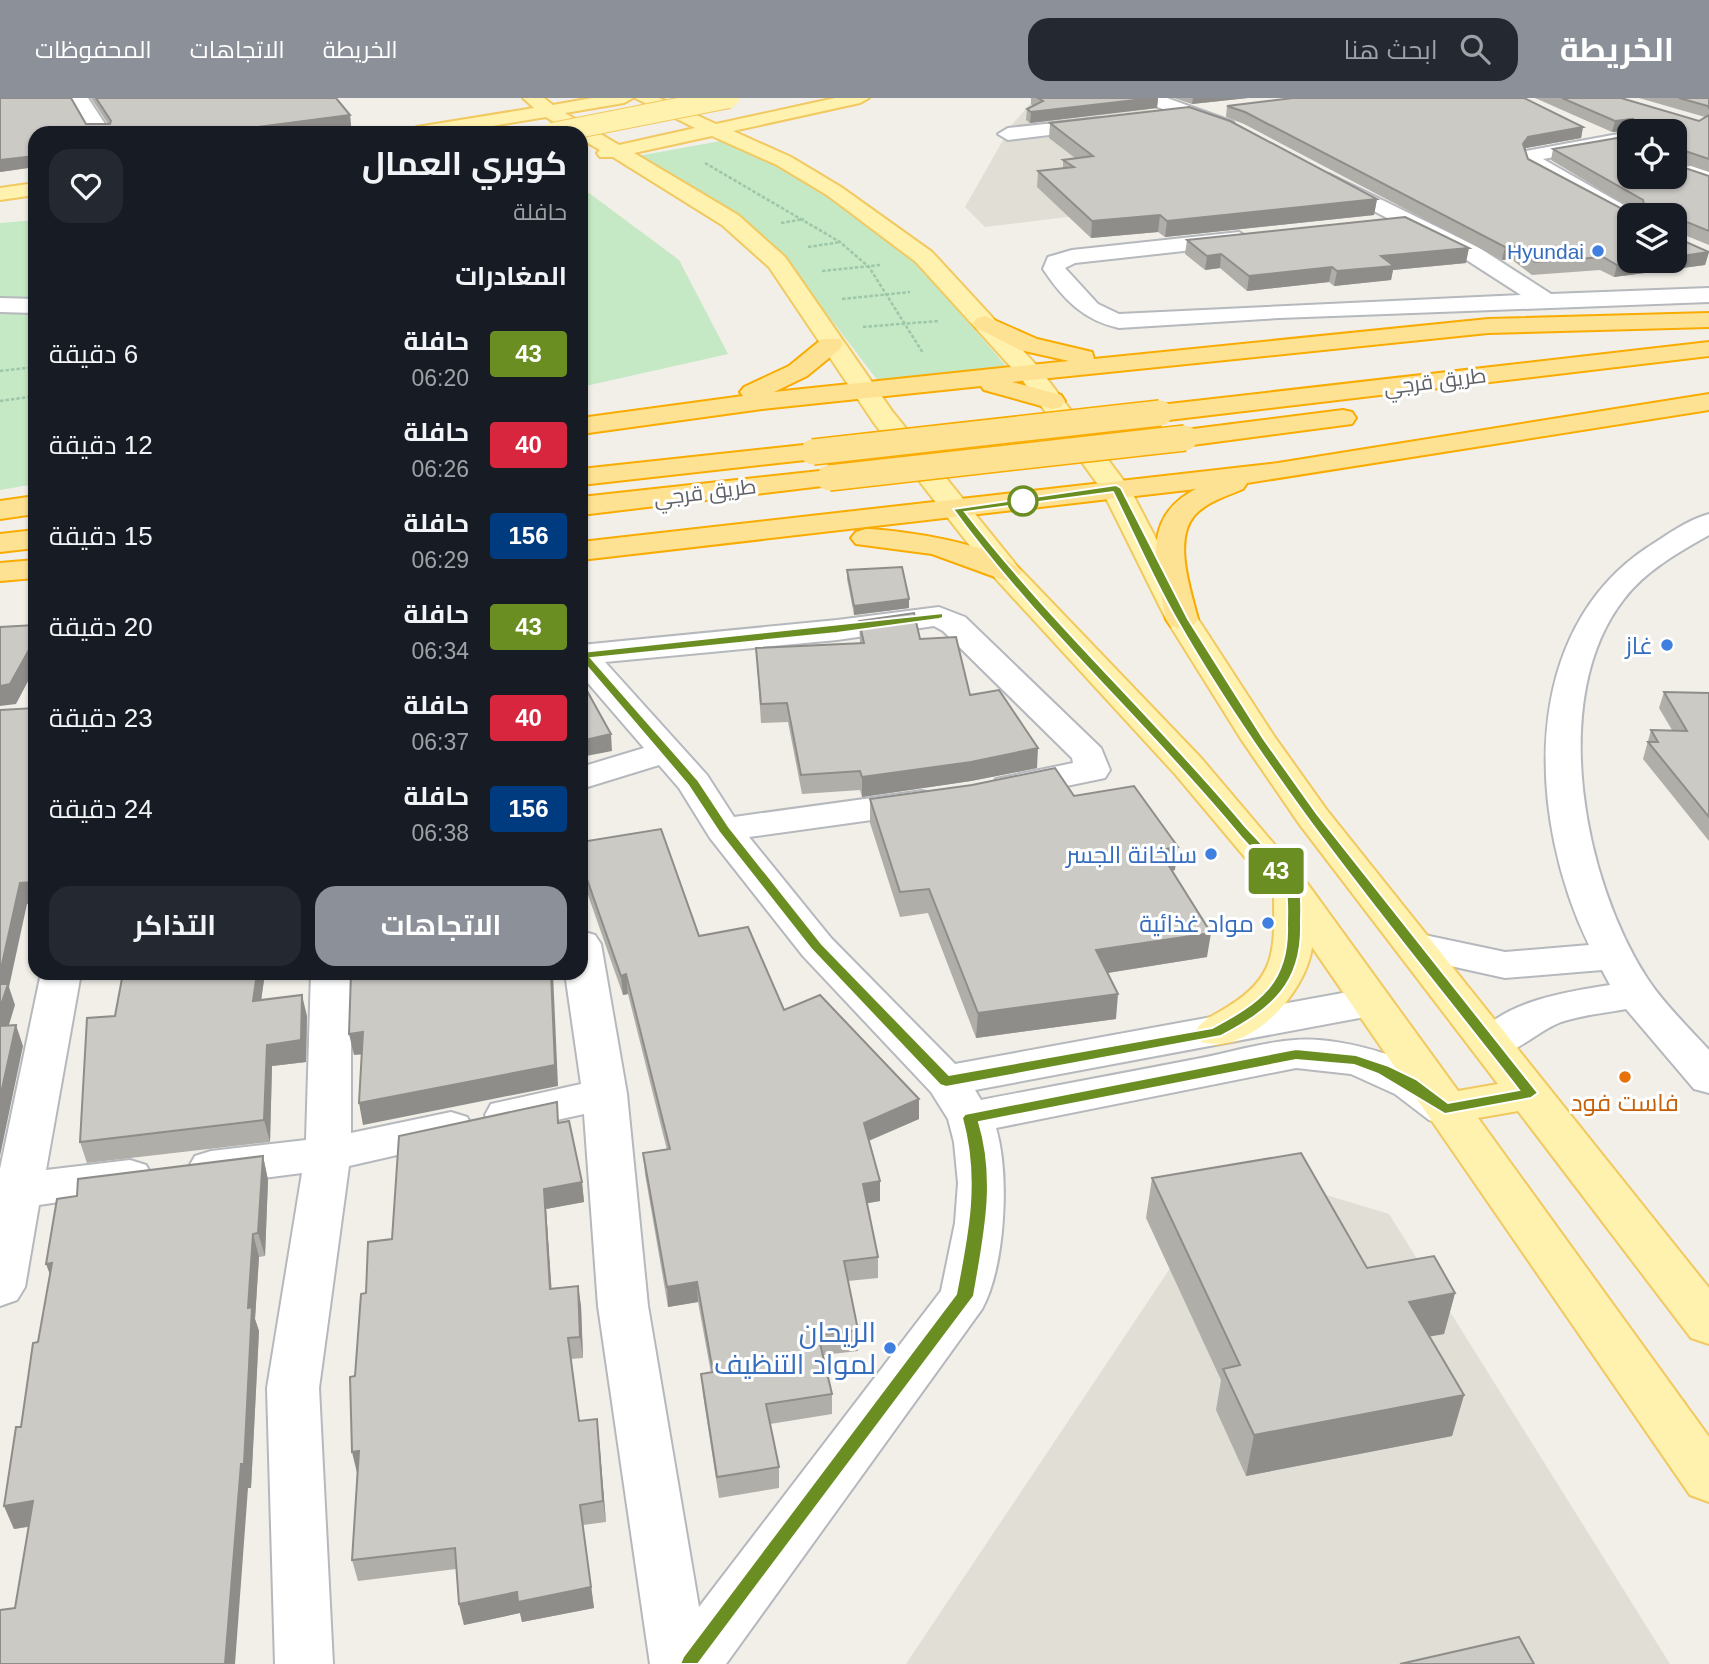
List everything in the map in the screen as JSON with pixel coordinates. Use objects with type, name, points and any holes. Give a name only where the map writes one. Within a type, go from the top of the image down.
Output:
[{"type":"highway","points":[[883,417],[942,382],[1020,390],[1041,387],[1119,362],[1488,326],[1709,320]]},
{"type":"highway","points":[[985,323],[1029,345],[1119,362]]},
{"type":"highway","points":[[712,408],[798,371],[831,344]]},
{"type":"highway","name":"طريق قرجي","points":[[588,476],[1709,349]]},
{"type":"highway","points":[[1599,387],[1709,374]]},
{"type":"highway","points":[[588,425],[942,382],[1041,387]]},
{"type":"highway","points":[[1182,619],[1170,548],[1179,514],[1191,504],[1236,482],[1278,471],[1709,402]]},
{"type":"highway","name":"طريق قرجي","points":[[588,505],[1364,416]]},
{"type":"highway","points":[[588,550],[757,532],[949,499],[1006,502],[1066,495],[1109,479],[1278,471]]},
{"type":"highway","points":[[0,510],[28,506]]},
{"type":"highway","points":[[757,532],[783,539],[905,538],[976,557],[1006,572]]},
{"type":"highway","points":[[0,543],[28,540]]},
{"type":"highway","points":[[0,572],[28,570]]},
{"type":"highway","points":[[0,595],[28,594]]},
{"type":"main road","points":[[440,126],[495,108],[507,98]]},
{"type":"main road","points":[[532,98],[555,121]]},
{"type":"main road","points":[[495,126],[555,121],[729,98]]},
{"type":"main road","points":[[588,137],[776,98]]},
{"type":"main road","points":[[601,155],[665,140],[703,127],[860,98]]},
{"type":"main road","points":[[555,121],[579,106],[615,99],[651,101],[703,127],[784,161],[834,191],[924,257],[1041,387],[1109,479],[1182,619],[1258,739],[1313,817],[1709,1324]]},
{"type":"main road","points":[[784,161],[774,141],[773,131],[790,118],[815,107]]},
{"type":"main road","points":[[588,145],[624,170],[666,177]]},
{"type":"main road","points":[[601,155],[666,177],[730,220],[777,261],[883,417],[1006,572],[1188,766],[1293,891],[1709,1479]]},
{"type":"main road","points":[[0,194],[28,190]]},
{"type":"main road","points":[[0,201],[28,199]]},
{"type":"main road","points":[[0,212],[28,210]]},
{"type":"main road","points":[[1216,1032],[1248,1016],[1272,996],[1287,972],[1295,948],[1293,891]]},
{"type":"main road","points":[[1445,1109],[1531,1093]]},
{"type":"street","points":[[79,98],[97,126]]},
{"type":"street","points":[[1150,98],[1248,137]]},
{"type":"street","points":[[1154,118],[1235,108]]},
{"type":"street","points":[[1008,135],[1114,122]]},
{"type":"street","points":[[1574,125],[1617,141]]},
{"type":"street","points":[[1617,144],[1551,150],[1533,155],[1534,164],[1617,209]]},
{"type":"street","points":[[1309,169],[1470,252],[1545,300]]},
{"type":"street","points":[[1687,170],[1709,169]]},
{"type":"street","points":[[1687,173],[1709,181]]},
{"type":"street","points":[[1364,226],[1406,221]]},
{"type":"street","points":[[1267,236],[1072,257],[1056,262],[1055,270],[1091,312],[1101,319],[1119,321],[1545,300],[1709,295]]},
{"type":"street","points":[[0,305],[28,306]]},
{"type":"street","points":[[1709,523],[1656,553],[1611,595],[1580,643],[1565,714],[1562,786],[1577,862],[1616,956],[1638,994],[1709,1079]]},
{"type":"street","points":[[588,654],[837,630],[939,616],[954,624],[1089,755],[1092,770],[970,795],[723,830]]},
{"type":"street","points":[[588,662],[694,783],[723,830],[817,947],[946,1081],[970,1118],[977,1142],[981,1183],[979,1223],[965,1296],[691,1664]]},
{"type":"street","points":[[588,776],[666,752]]},
{"type":"street","points":[[1415,946],[1505,965],[1616,956]]},
{"type":"street","points":[[0,1287],[9,1192],[59,980]]},
{"type":"street","points":[[304,1664],[293,1388],[328,1154],[331,980]]},
{"type":"street","points":[[587,980],[605,1094],[623,1306],[679,1664]]},
{"type":"street","points":[[1492,1044],[1537,1014],[1563,1006],[1638,994]]},
{"type":"street","points":[[946,1081],[1370,1002]]},
{"type":"street","points":[[970,1118],[1296,1055],[1356,1060],[1384,1070],[1410,1083],[1445,1109]]},
{"type":"street","points":[[9,1192],[328,1154],[605,1094]]},
{"type":"path","points":[[703,162],[805,218],[841,242],[869,267],[942,382]]},
{"type":"path","points":[[744,194],[769,189]]},
{"type":"path","points":[[780,223],[815,216]]},
{"type":"path","points":[[806,247],[852,240]]},
{"type":"path","points":[[814,271],[891,264]]},
{"type":"path","points":[[837,300],[912,292]]},
{"type":"path","points":[[856,328],[950,320]]},
{"type":"path","points":[[0,371],[28,368]]},
{"type":"path","points":[[0,401],[28,397]]},
{"type":"shaded area","points":[[1035,98],[1121,98],[1195,129],[1222,198],[985,227],[965,207],[1011,126]]},
{"type":"shaded area","points":[[1237,1168],[1389,1214],[1670,1664],[906,1664]]},
{"type":"green space","points":[[726,140],[808,180],[902,246],[1006,366],[878,381],[779,251],[716,201],[638,156]]},
{"type":"green space","points":[[588,193],[679,260],[728,354],[588,385]]},
{"type":"green space","points":[[28,221],[28,485],[0,490],[0,223]]},
{"type":"building","points":[[0,98],[71,98],[86,124],[110,124],[111,121],[96,98],[336,98],[350,115],[266,126],[28,126],[28,157],[0,160]]},
{"type":"building","points":[[1038,98],[1153,98],[1031,112],[1027,109],[1043,101]]},
{"type":"building","points":[[1293,98],[1524,98],[1583,127],[1528,137],[1523,144],[1528,159],[1617,206],[1617,265],[1603,257],[1535,262],[1514,246],[1505,247],[1245,112],[1227,106]]},
{"type":"building","points":[[1562,98],[1621,98],[1699,121],[1709,115],[1709,159],[1687,152],[1687,119],[1615,121]]},
{"type":"building","points":[[1679,98],[1709,98],[1709,109],[1708,106]]},
{"type":"building","points":[[1189,107],[1230,121],[1377,199],[1167,221],[1160,215],[1092,221],[1038,171],[1074,167],[1063,160],[1093,156],[1050,123]]},
{"type":"building","points":[[1617,138],[1617,185],[1553,149]]},
{"type":"building","points":[[1687,169],[1709,176],[1709,231],[1687,222],[1687,203],[1644,203],[1624,189],[1687,189]]},
{"type":"building","points":[[1405,217],[1469,248],[1381,256],[1394,266],[1337,271],[1332,267],[1249,276],[1221,254],[1207,256],[1187,240]]},
{"type":"building","points":[[1687,242],[1709,252],[1687,255]]},
{"type":"building","points":[[902,567],[909,599],[854,606],[847,570]]},
{"type":"building","points":[[914,613],[920,639],[956,637],[970,695],[999,690],[1038,748],[971,762],[862,777],[860,771],[801,775],[787,703],[761,704],[756,648],[864,643],[859,621]]},
{"type":"building","points":[[28,625],[28,652],[10,684],[0,686],[0,627]]},
{"type":"building","points":[[1664,692],[1709,693],[1709,817],[1648,742],[1658,742],[1651,730],[1687,731]]},
{"type":"building","points":[[588,693],[611,734],[588,739]]},
{"type":"building","points":[[28,708],[28,882],[20,883],[0,973],[0,710]]},
{"type":"building","points":[[1055,768],[1074,796],[1134,786],[1178,847],[1159,850],[1211,933],[1096,950],[1118,994],[978,1013],[929,889],[900,892],[870,799],[972,785]]},
{"type":"building","points":[[661,829],[699,936],[748,927],[784,1010],[820,995],[919,1099],[864,1123],[880,1181],[863,1184],[878,1257],[844,1261],[858,1330],[818,1335],[832,1394],[766,1404],[779,1467],[717,1477],[701,1374],[713,1372],[697,1282],[667,1287],[643,1153],[670,1149],[626,974],[621,976],[588,882],[588,841]]},
{"type":"building","points":[[122,980],[256,980],[253,1001],[302,995],[301,1040],[267,1045],[264,1120],[80,1142],[87,1018],[115,1016]]},
{"type":"building","points":[[351,980],[551,980],[555,1065],[359,1103],[363,1032],[349,1034]]},
{"type":"building","points":[[0,984],[8,984],[0,1008]]},
{"type":"building","points":[[16,1025],[0,1098],[0,1026]]},
{"type":"building","points":[[557,1102],[558,1123],[569,1121],[582,1182],[544,1189],[550,1289],[578,1286],[580,1337],[568,1338],[579,1421],[597,1419],[603,1501],[580,1505],[591,1587],[518,1602],[517,1592],[459,1604],[455,1548],[352,1560],[359,1451],[352,1452],[350,1377],[355,1376],[361,1294],[366,1293],[368,1242],[392,1239],[399,1136]]},
{"type":"building","points":[[1301,1153],[1367,1268],[1434,1256],[1455,1293],[1409,1302],[1464,1395],[1254,1435],[1223,1369],[1240,1365],[1152,1178]]},
{"type":"building","points":[[263,1156],[258,1233],[253,1234],[248,1308],[252,1307],[244,1464],[241,1464],[225,1664],[0,1664],[0,1610],[15,1608],[33,1501],[4,1506],[16,1427],[21,1427],[33,1343],[38,1342],[52,1263],[46,1264],[57,1199],[77,1196],[78,1179]]},
{"type":"building","points":[[1519,1637],[1534,1664],[1400,1664]]},
{"type":"bus line","name":"43","points":[[588,662],[694,783],[723,830],[817,947],[946,1081],[1216,1032],[1248,1016],[1272,996],[1287,972],[1295,948],[1293,891],[1241,827],[1144,717],[1006,572],[958,509],[1116,488],[1182,619],[1258,739],[1313,817],[1531,1093],[1445,1109],[1410,1083],[1384,1070],[1356,1060],[1325,1055],[1296,1055],[970,1118],[977,1142],[981,1183],[979,1223],[965,1296],[691,1664]]},
{"type":"bus line","name":"43","points":[[588,654],[837,630],[939,616]]},
{"type":"place","name":"Hyundai","points":[[1598,251]]},
{"type":"place","name":"غاز","points":[[1667,645]]},
{"type":"place","name":"سلخانة الجسر","points":[[1211,854]]},
{"type":"place","name":"مواد غذائية","points":[[1268,923]]},
{"type":"place","name":"فاست فود","points":[[1625,1077]]},
{"type":"place","name":"الريحان لمواد التنظيف","points":[[890,1348]]}]
